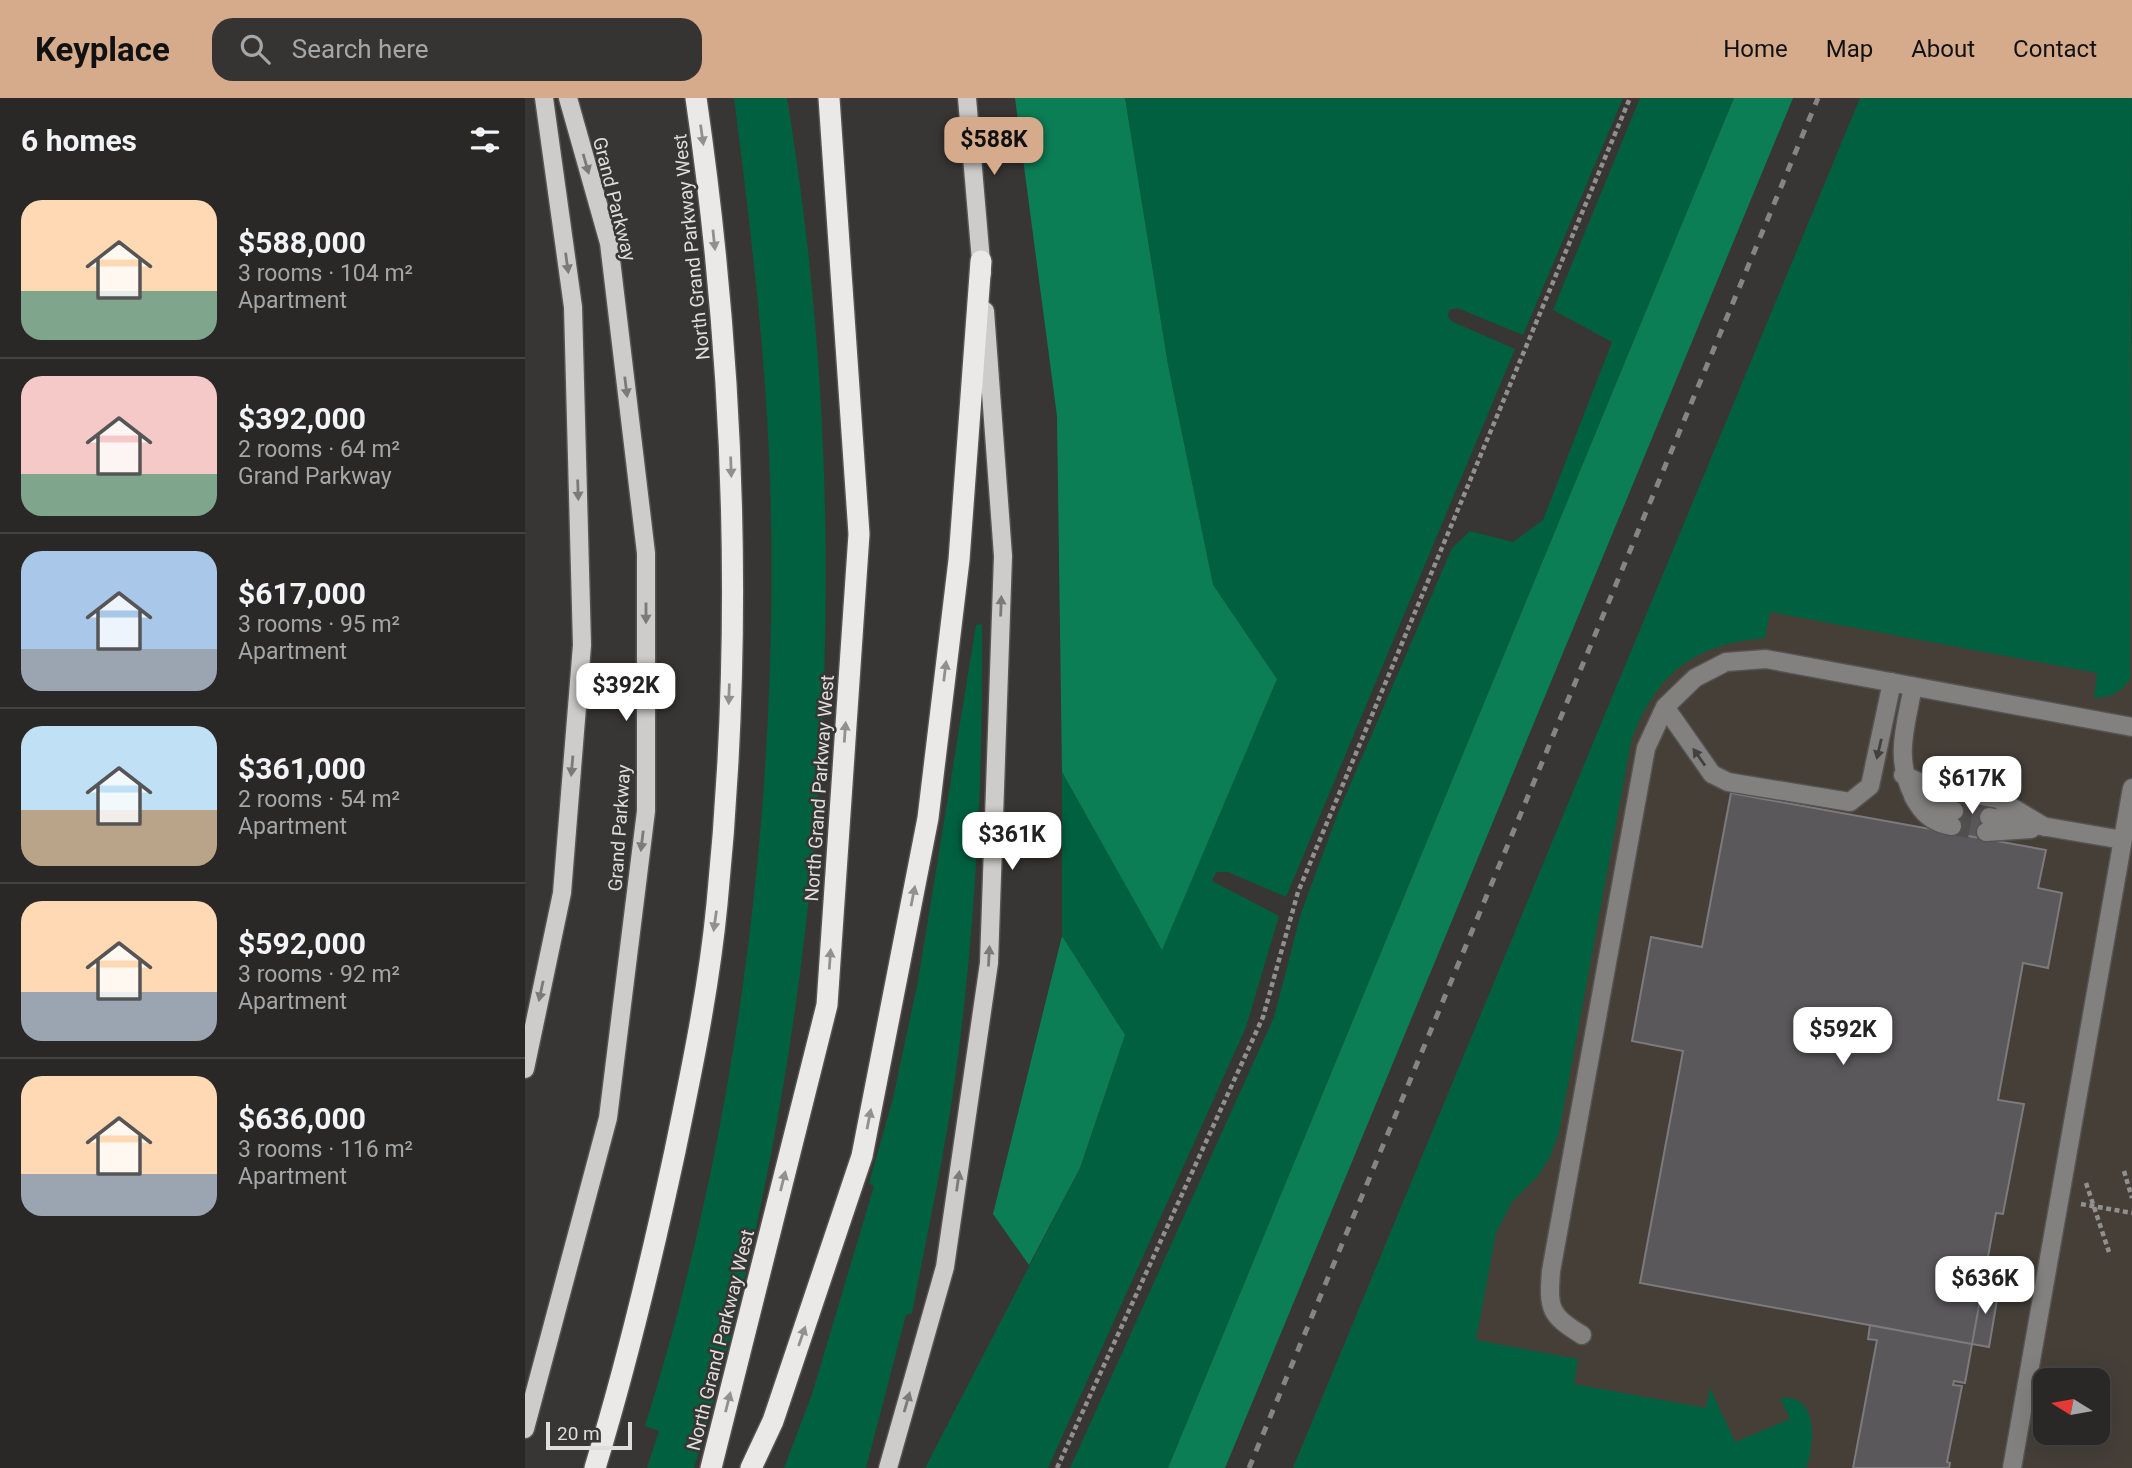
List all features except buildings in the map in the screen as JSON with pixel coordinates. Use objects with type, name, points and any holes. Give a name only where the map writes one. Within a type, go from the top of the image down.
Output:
[{"type":"highway","name":"North Grand Parkway West","points":[[595,1468],[651,1262],[695,1057],[717,905],[727,748],[734,538],[728,379],[696,98]]},
{"type":"highway","name":"North Grand Parkway West","points":[[711,1468],[827,1005],[859,534],[829,98]]},
{"type":"highway","points":[[751,1468],[773,1421],[862,1156],[928,818],[959,560],[981,261]]},
{"type":"main road","points":[[525,1069],[562,893],[582,645],[573,307],[544,98]]},
{"type":"main road","name":"Grand Parkway","points":[[525,1429],[608,1118],[646,811],[646,553],[609,243],[568,98]]},
{"type":"main road","points":[[888,1468],[945,1267],[989,963],[1003,556],[967,98]]},
{"type":"lane","points":[[1582,1335],[1557,1319],[1549,1297],[1551,1271],[1646,748],[1665,707],[1695,678],[1726,662],[1766,659],[2132,727]]},
{"type":"lane","points":[[1665,707],[1712,774],[1728,782],[1850,802],[1870,786],[1892,682]]},
{"type":"lane","points":[[1913,686],[1902,745],[1903,775],[1913,795],[1953,819]]},
{"type":"lane","points":[[1903,775],[1931,787],[1997,799],[2045,827]]},
{"type":"lane","points":[[2012,1468],[2132,788]]},
{"type":"lane","points":[[1988,825],[2045,827],[2123,840]]},
{"type":"path","points":[[1057,1468],[1263,1017],[1298,892],[1630,98]]},
{"type":"path","points":[[2124,1171],[2132,1198]]},
{"type":"path","points":[[2083,1174],[2109,1251]]},
{"type":"path","points":[[2076,1203],[2132,1213]]},
{"type":"shaded area","points":[[1787,276],[2132,343],[2132,1468],[1293,1468]]},
{"type":"green space","points":[[734,98],[787,98],[810,269],[823,442],[826,615],[819,788],[802,961],[775,1132],[739,1301],[694,1468],[647,1468],[659,1431],[645,1426],[678,1312],[706,1196],[728,1078],[747,958],[760,838],[768,719],[771,599],[768,433],[757,289]]},
{"type":"green space","points":[[1015,98],[1125,98],[1168,365],[1213,585],[1277,679],[1162,950],[1062,772],[1057,416]]},
{"type":"green space","points":[[1125,98],[1623,98],[1523,335],[1457,308],[1449,310],[1448,317],[1453,322],[1515,349],[1286,897],[1228,872],[1216,872],[1212,881],[1279,916],[1246,1027],[1048,1468],[925,1468],[1080,1168],[1125,1035],[1062,936],[1062,772],[1162,949],[1277,679],[1213,586],[1168,365]]},
{"type":"green space","points":[[1640,98],[1734,98],[1168,1468],[1070,1468],[1274,1017],[1301,913],[1338,813],[1452,548],[1470,531],[1513,542],[1543,520],[1612,342],[1553,310]]},
{"type":"green space","points":[[1734,98],[1793,98],[1225,1468],[1168,1468]]},
{"type":"green space","points":[[1860,98],[2132,98],[2130,679],[2115,693],[2094,698],[2097,673],[1770,612],[1765,638],[1717,647],[1680,667],[1665,681],[1652,698],[1631,742],[1559,1133],[1550,1157],[1538,1176],[1512,1202],[1496,1233],[1476,1340],[1578,1359],[1574,1384],[1706,1408],[1710,1388],[1735,1442],[1790,1419],[1780,1398],[1793,1398],[1802,1403],[1811,1422],[1811,1447],[1806,1468],[1293,1468]]},
{"type":"green space","points":[[982,624],[979,795],[968,966],[951,1109],[912,1313],[906,1315],[866,1468],[784,1468],[812,1394],[874,1186],[869,1183],[893,1098],[918,981],[976,625]]},
{"type":"green space","points":[[1062,936],[1125,1035],[1080,1168],[1029,1265],[993,1214]]},
{"type":"tunnel","points":[[1954,811],[1989,817]]},
{"type":"tunnel","points":[[1952,826],[1986,832]]},
{"type":"railway","points":[[1249,1468],[1818,98]]}]
